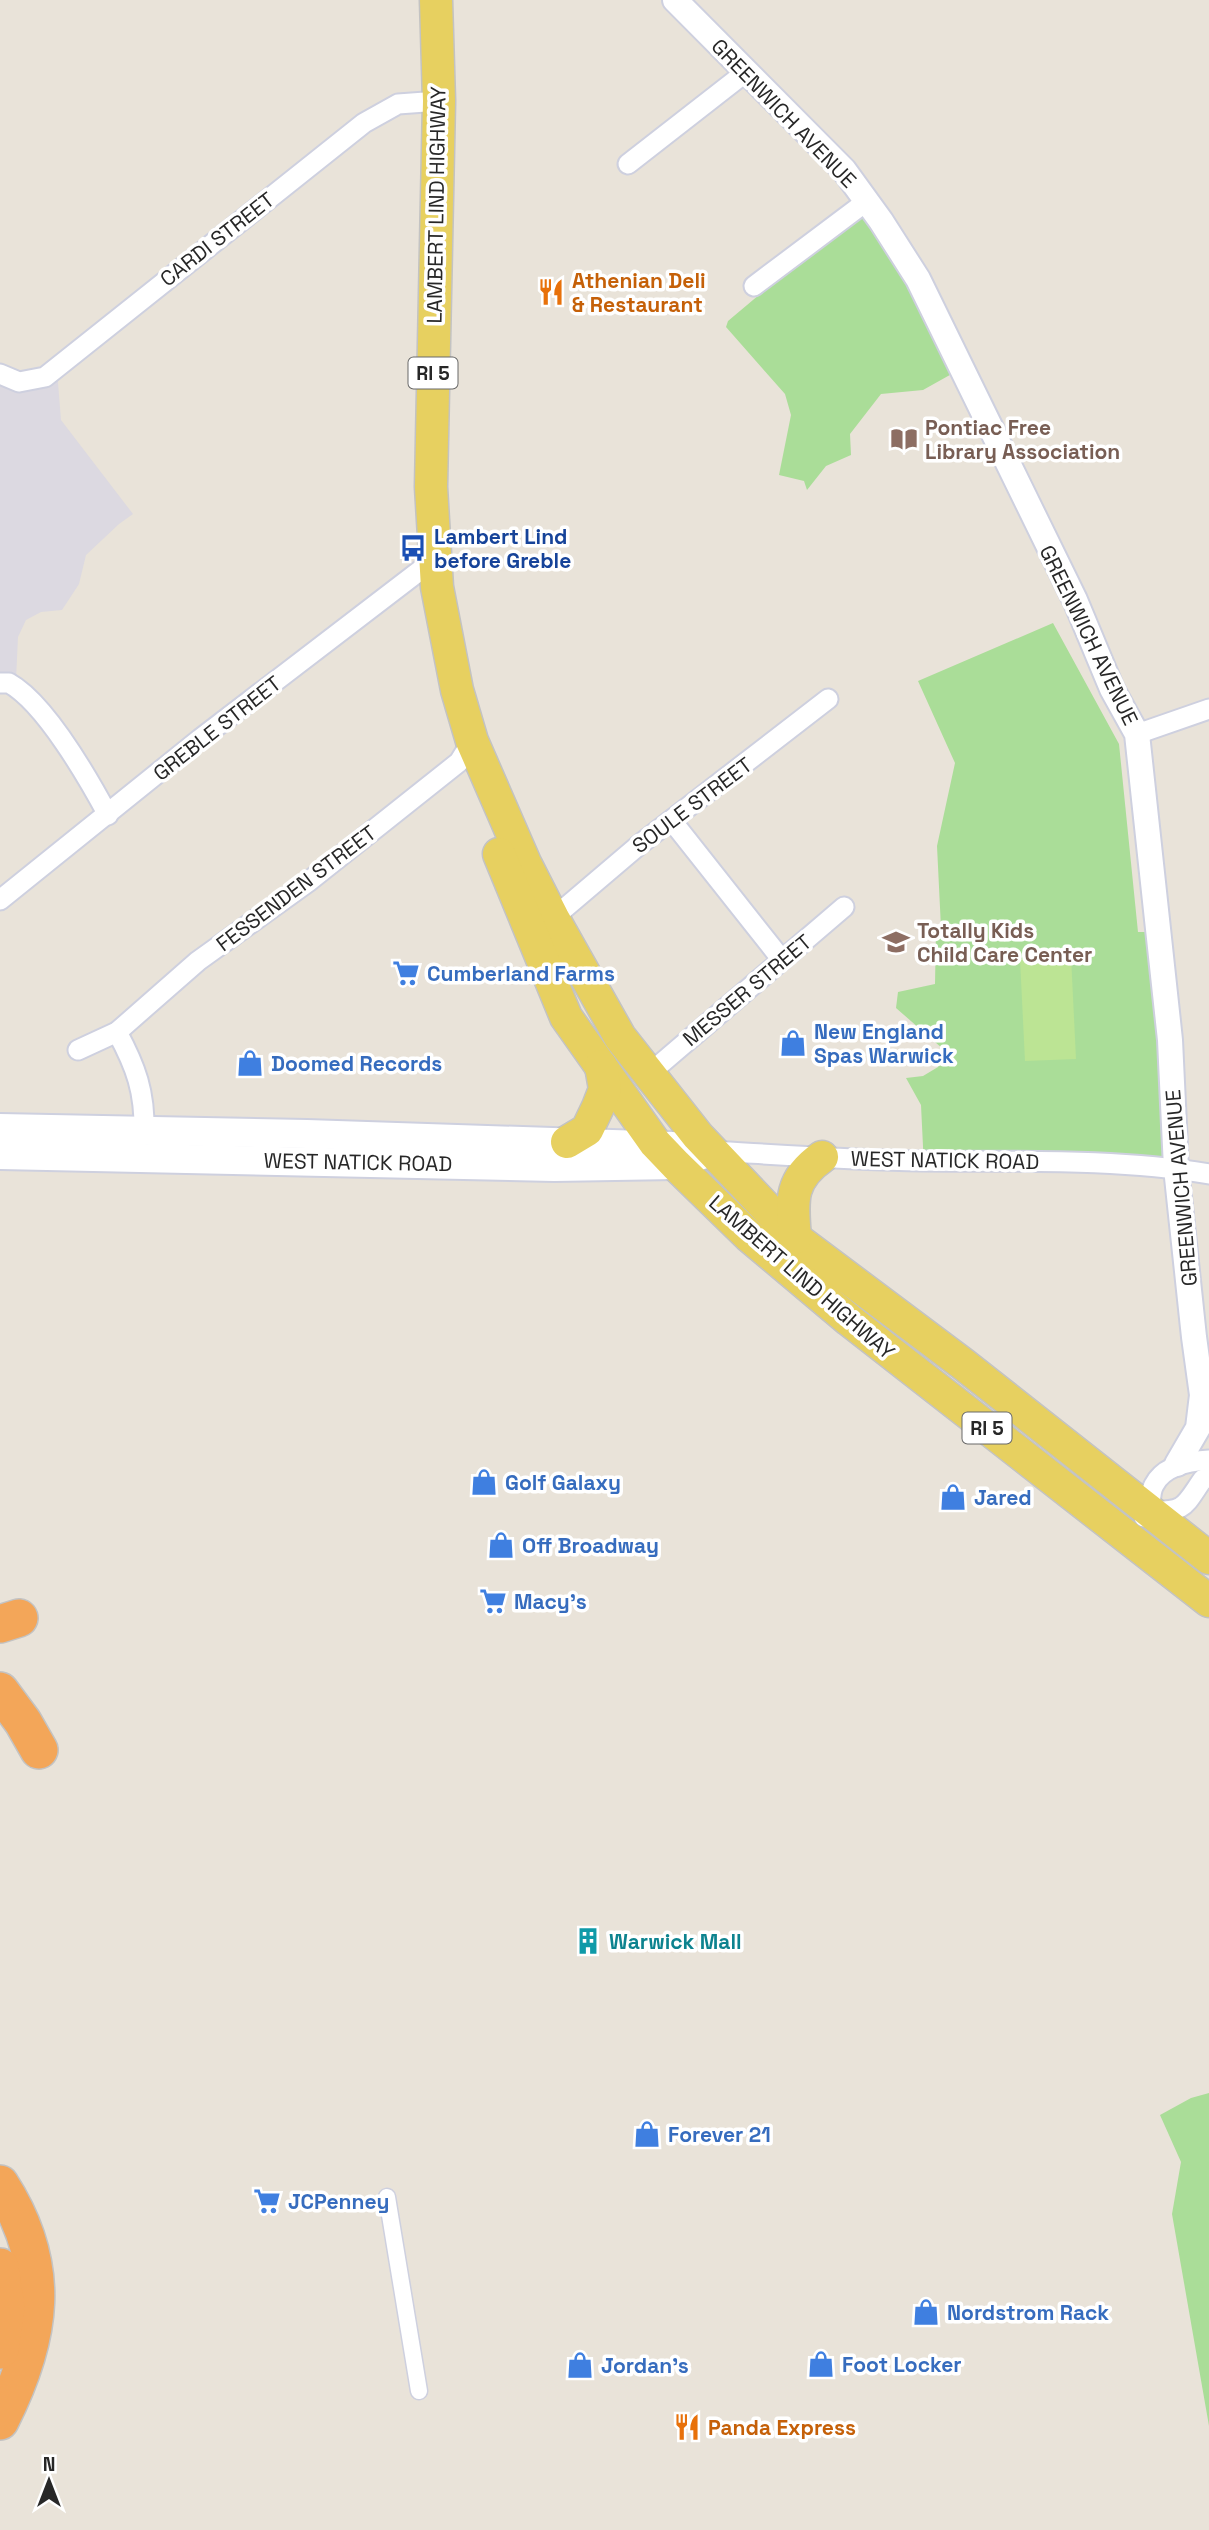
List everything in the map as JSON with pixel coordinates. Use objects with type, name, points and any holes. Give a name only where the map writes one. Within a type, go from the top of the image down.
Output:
[{"type":"highway","points":[[0,1691],[23,1721],[39,1750]]},
{"type":"highway","points":[[0,2184],[30,2248],[36,2279],[36,2310],[32,2342],[22,2374],[0,2421]]},
{"type":"highway","points":[[0,2267],[6,2308],[0,2350]]},
{"type":"main road","name":"LAMBERT LIND HIGHWAY","points":[[436,0],[439,101],[431,487],[437,587],[457,690],[472,741],[524,863],[620,1037],[698,1136],[795,1238],[963,1364],[1209,1558]]},
{"type":"main road","name":"LAMBERT LIND HIGHWAY","points":[[472,741],[478,796],[504,869],[566,1017],[666,1154],[749,1236],[849,1320],[1209,1601]]},
{"type":"main road","points":[[567,1142],[587,1130],[598,1107],[604,1088],[601,1066]]},
{"type":"main road","name":"WEST NATICK ROAD","points":[[0,1128],[567,1142],[666,1154]]},
{"type":"main road","name":"WEST NATICK ROAD","points":[[0,1155],[554,1167],[713,1151]]},
{"type":"main road","points":[[795,1238],[792,1206],[796,1186],[805,1169],[822,1157]]},
{"type":"street","name":"GREENWICH AVENUE","points":[[676,0],[844,170],[918,279],[1075,600],[1112,689],[1137,734],[1170,1040],[1176,1168],[1202,1395],[1198,1428],[1177,1464]]},
{"type":"street","points":[[628,164],[746,72]]},
{"type":"street","name":"CARDI STREET","points":[[0,374],[19,382],[45,377],[364,122],[398,104],[439,101]]},
{"type":"street","points":[[754,286],[867,201]]},
{"type":"street","name":"GREBLE STREET","points":[[0,900],[200,739],[435,559]]},
{"type":"street","points":[[1,683],[17,687],[54,730],[80,766],[108,815]]},
{"type":"street","name":"SOULE STREET","points":[[559,913],[630,852],[828,699]]},
{"type":"street","points":[[1137,734],[1209,709]]},
{"type":"street","name":"FESSENDEN STREET","points":[[78,1050],[117,1032],[198,961],[308,881],[459,762],[472,741]]},
{"type":"street","points":[[672,821],[782,960]]},
{"type":"street","name":"MESSER STREET","points":[[650,1073],[844,907]]},
{"type":"street","points":[[117,1032],[133,1060],[142,1091],[144,1132]]},
{"type":"street","name":"WEST NATICK ROAD","points":[[713,1151],[916,1161],[1176,1168],[1209,1174]]},
{"type":"street","points":[[1126,1534],[1150,1511],[1154,1485],[1177,1464],[1209,1460]]},
{"type":"street","points":[[1150,1511],[1174,1511],[1183,1508],[1203,1479],[1209,1478]]},
{"type":"street","points":[[387,2197],[419,2391]]},
{"type":"shaded area","points":[[57,370],[61,420],[133,514],[86,555],[79,584],[62,610],[41,612],[26,620],[18,637],[16,680],[0,682],[0,371],[15,379]]},
{"type":"green space","points":[[872,208],[957,371],[923,390],[881,394],[850,434],[851,455],[826,466],[807,490],[804,481],[779,475],[791,415],[785,394],[726,327],[728,321],[779,278]]},
{"type":"green space","points":[[1053,623],[1119,744],[1138,932],[1158,932],[1177,1166],[924,1167],[921,1105],[906,1078],[923,1076],[938,1067],[943,1049],[896,1008],[898,992],[935,984],[936,929],[941,928],[937,846],[955,763],[918,681]]},
{"type":"green space","points":[[1071,956],[1076,1059],[1025,1061],[1020,959]]},
{"type":"green space","points":[[1209,2093],[1209,2426],[1172,2214],[1181,2162],[1160,2115],[1191,2098]]},
{"type":"place","name":"Athenian Deli & Restaurant","points":[[551,292]]},
{"type":"place","name":"Pontiac Free Library Association","points":[[904,439]]},
{"type":"place","name":"Lambert Lind before Greble","points":[[413,548]]},
{"type":"place","name":"Totally Kids Child Care Center","points":[[896,942]]},
{"type":"place","name":"Cumberland Farms","points":[[406,973]]},
{"type":"place","name":"New England Spas Warwick","points":[[793,1043]]},
{"type":"place","name":"Doomed Records","points":[[250,1063]]},
{"type":"place","name":"Golf Galaxy","points":[[484,1482]]},
{"type":"place","name":"Jared","points":[[953,1497]]},
{"type":"place","name":"Off Broadway","points":[[501,1545]]},
{"type":"place","name":"Macy's","points":[[493,1601]]},
{"type":"place","name":"Warwick Mall","points":[[588,1941]]},
{"type":"place","name":"Forever 21","points":[[647,2134]]},
{"type":"place","name":"JCPenney","points":[[267,2201]]},
{"type":"place","name":"Nordstrom Rack","points":[[926,2312]]},
{"type":"place","name":"Foot Locker","points":[[821,2364]]},
{"type":"place","name":"Jordan's","points":[[580,2365]]},
{"type":"place","name":"Panda Express","points":[[687,2427]]}]
